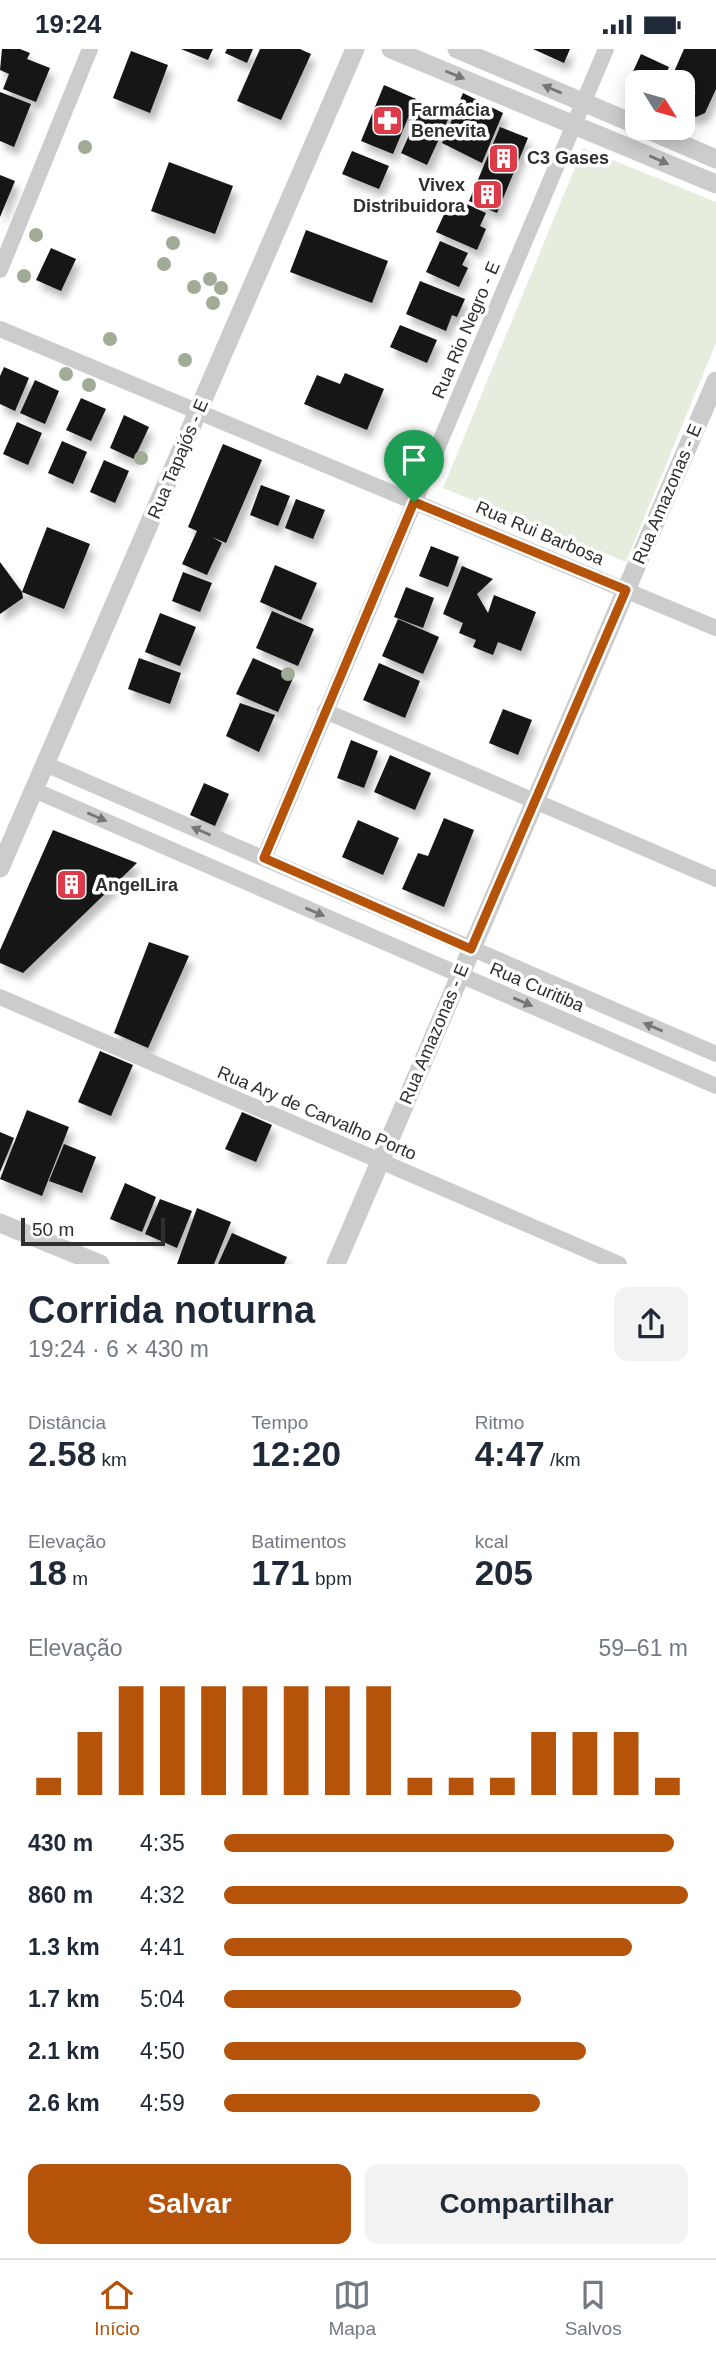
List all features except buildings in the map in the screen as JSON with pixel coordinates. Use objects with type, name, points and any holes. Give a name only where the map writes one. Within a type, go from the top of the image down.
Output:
[{"type":"street","points":[[0,270],[90,49]]},
{"type":"street","points":[[356,49],[364,49]]},
{"type":"street","name":"Rua Tapajós - E","points":[[0,868],[356,49]]},
{"type":"street","points":[[391,49],[716,184]]},
{"type":"street","points":[[457,49],[625,120]]},
{"type":"street","name":"Rua Rio Negro - E","points":[[264,858],[606,49]]},
{"type":"street","points":[[672,140],[716,159]]},
{"type":"street","name":"Rua Rui Barbosa","points":[[0,329],[716,628]]},
{"type":"street","name":"Rua Amazonas - E","points":[[336,1264],[716,381]]},
{"type":"street","points":[[326,711],[716,879]]},
{"type":"street","name":"Rua Curitiba","points":[[46,764],[716,1054]]},
{"type":"street","name":"Rua Curitiba","points":[[34,790],[716,1086]]},
{"type":"street","name":"Rua Ary de Carvalho Porto","points":[[0,997],[619,1264]]},
{"type":"street","points":[[0,1223],[100,1264]]},
{"type":"shaded area","points":[[583,148],[716,202],[716,343],[626,562],[443,488]]},
{"type":"place","name":"Farmácia Benevita","points":[[388,120]]},
{"type":"place","name":"C3 Gases","points":[[504,158]]},
{"type":"place","name":"Vivex Distribuidora","points":[[488,195]]},
{"type":"place","name":"AngelLira","points":[[72,885]]},
{"type":"route","points":[[414,502],[626,590],[471,949],[264,858],[414,502]]}]
